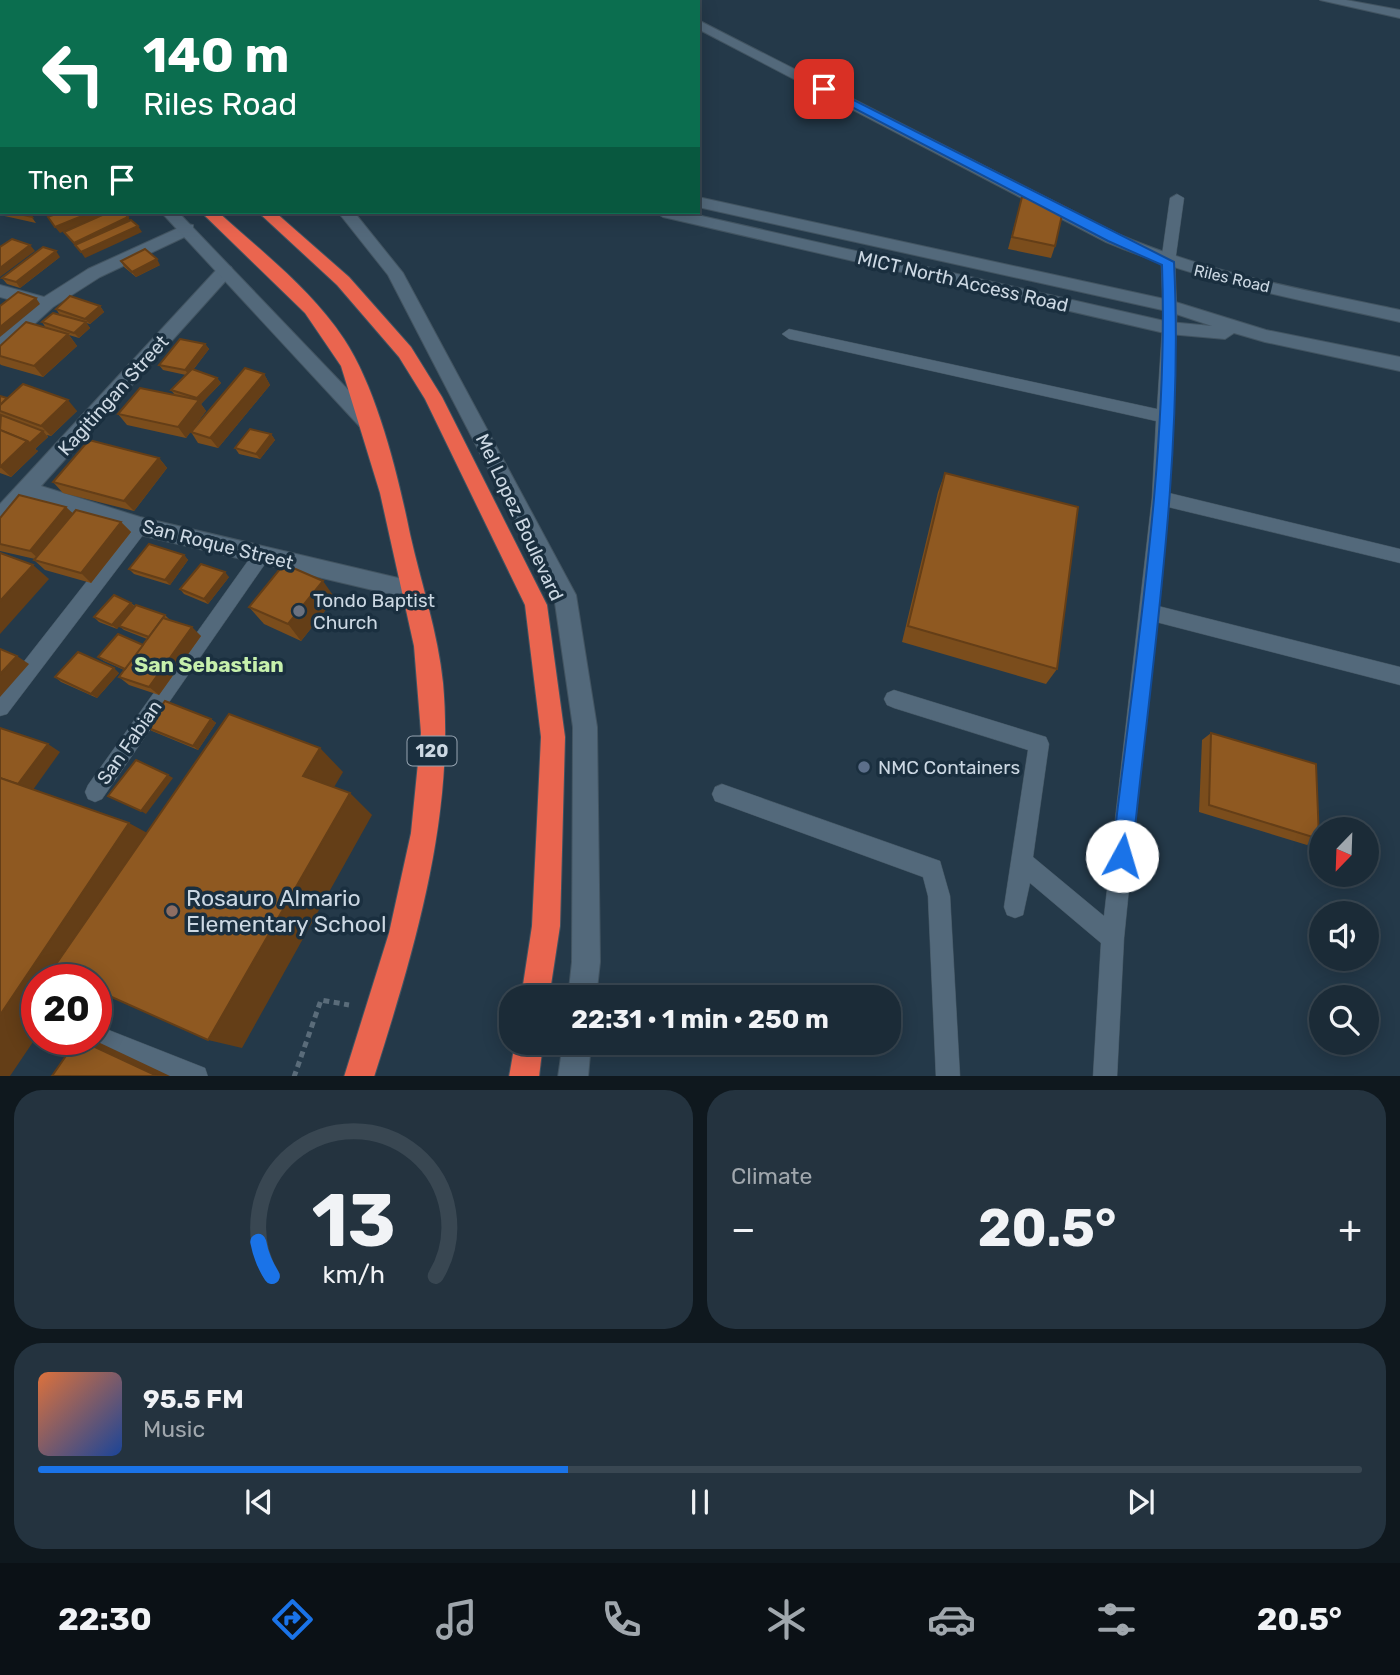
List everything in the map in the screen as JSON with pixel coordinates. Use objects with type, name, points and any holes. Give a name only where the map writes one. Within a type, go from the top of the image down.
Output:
[{"type":"highway","name":"120","points":[[211,214],[302,302],[337,342],[360,383],[369,424],[390,485],[430,683],[433,777],[393,961],[359,1076]]},
{"type":"highway","name":"Mel Lopez Boulevard","points":[[268,214],[343,281],[405,352],[433,397],[536,606],[553,737],[546,926],[538,985]]},
{"type":"highway","points":[[524,1076],[527,1055]]},
{"type":"street","points":[[1333,1],[1400,14]]},
{"type":"street","name":"Riles Road","points":[[700,25],[1112,238],[1168,262],[1400,316]]},
{"type":"street","name":"MICT North Access Road","points":[[700,202],[1169,306],[1265,336],[1400,364]]},
{"type":"street","name":"120","points":[[171,214],[369,424]]},
{"type":"street","name":"Mel Lopez Boulevard","points":[[348,214],[395,274],[565,595],[585,727],[586,962],[583,985]]},
{"type":"street","name":"MICT North Access Road","points":[[672,214],[1169,328],[1265,336]]},
{"type":"street","points":[[0,345],[47,303],[94,273],[187,229]]},
{"type":"street","name":"Kagitingan Street","points":[[0,518],[225,271]]},
{"type":"street","points":[[0,291],[47,303]]},
{"type":"street","name":"San Roque Street","points":[[27,490],[140,526],[411,590]]},
{"type":"street","points":[[573,1076],[576,1055]]},
{"type":"lane","points":[[1105,1076],[1113,938],[1160,498],[1169,328],[1168,262],[1177,198]]},
{"type":"lane","points":[[789,334],[1165,417]]},
{"type":"lane","points":[[1160,498],[1400,556]]},
{"type":"lane","points":[[0,707],[140,526]]},
{"type":"lane","name":"San Fabian","points":[[94,792],[261,556]]},
{"type":"lane","points":[[1148,612],[1400,676]]},
{"type":"lane","points":[[894,699],[1039,744],[1016,907]]},
{"type":"lane","points":[[722,794],[932,869],[939,896],[948,1076]]},
{"type":"lane","points":[[1022,862],[1113,938]]},
{"type":"lane","points":[[112,1043],[196,1076]]},
{"type":"path","points":[[294,1076],[321,1000]]},
{"type":"building","points":[[1022,197],[1064,206],[1055,246],[1012,237]]},
{"type":"building","points":[[55,214],[87,214],[55,227],[48,217]]},
{"type":"building","points":[[104,214],[125,214],[128,217],[74,243],[64,232]]},
{"type":"building","points":[[131,220],[138,226],[81,252],[75,245]]},
{"type":"building","points":[[12,239],[30,245],[0,268],[0,247]]},
{"type":"building","points":[[43,247],[56,251],[16,282],[2,278]]},
{"type":"building","points":[[145,249],[157,259],[132,272],[121,261]]},
{"type":"building","points":[[18,292],[36,298],[0,327],[0,306]]},
{"type":"building","points":[[70,296],[100,306],[85,319],[56,309]]},
{"type":"building","points":[[53,313],[86,322],[74,333],[42,322]]},
{"type":"building","points":[[26,322],[68,334],[34,366],[0,356],[0,346]]},
{"type":"building","points":[[180,339],[205,344],[185,370],[159,365]]},
{"type":"building","points":[[245,368],[264,374],[210,438],[191,432]]},
{"type":"building","points":[[192,369],[217,378],[197,398],[171,390]]},
{"type":"building","points":[[23,384],[68,400],[41,426],[0,411],[0,405]]},
{"type":"building","points":[[140,388],[199,400],[178,427],[118,414]]},
{"type":"building","points":[[0,396],[7,398],[0,405]]},
{"type":"building","points":[[1,415],[43,431],[30,443],[0,430]]},
{"type":"building","points":[[250,429],[271,434],[256,454],[235,448]]},
{"type":"building","points":[[0,430],[27,441],[0,467]]},
{"type":"building","points":[[89,440],[159,458],[124,501],[53,482]]},
{"type":"building","points":[[945,473],[1078,507],[1057,669],[908,626]]},
{"type":"building","points":[[19,495],[66,507],[30,551],[0,544],[0,518]]},
{"type":"building","points":[[76,510],[121,522],[81,573],[34,560]]},
{"type":"building","points":[[149,544],[184,555],[165,580],[129,569]]},
{"type":"building","points":[[0,553],[33,565],[0,601]]},
{"type":"building","points":[[201,564],[225,572],[204,599],[180,589]]},
{"type":"building","points":[[284,564],[323,581],[288,624],[249,607]]},
{"type":"building","points":[[114,595],[131,603],[112,625],[94,617]]},
{"type":"building","points":[[136,605],[165,615],[149,637],[119,626]]},
{"type":"building","points":[[163,618],[192,627],[149,687],[119,677]]},
{"type":"building","points":[[118,634],[143,645],[125,669],[98,657]]},
{"type":"building","points":[[0,649],[17,656],[0,674]]},
{"type":"building","points":[[78,652],[114,668],[91,694],[55,677]]},
{"type":"building","points":[[165,701],[211,719],[193,746],[146,727]]},
{"type":"building","points":[[229,714],[320,748],[303,776],[350,793],[208,1040],[112,997],[112,964],[56,964]]},
{"type":"building","points":[[0,728],[48,744],[18,784],[0,778]]},
{"type":"building","points":[[1211,733],[1316,764],[1318,817],[1309,817],[1309,836],[1209,805]]},
{"type":"building","points":[[136,760],[168,775],[141,811],[108,796]]},
{"type":"building","points":[[0,778],[129,823],[34,964],[21,964],[21,984],[0,1015]]},
{"type":"building","points":[[67,1055],[112,1055],[157,1076],[52,1076]]},
{"type":"place","name":"Tondo Baptist Church","points":[[299,611]]},
{"type":"place","name":"NMC Containers","points":[[864,767]]},
{"type":"place","name":"Rosauro Almario Elementary School","points":[[172,911]]},
{"type":"district","name":"San Sebastian","points":[[209,665]]},
{"type":"route","points":[[824,89],[1112,238],[1168,262],[1170,315],[1160,498],[1122,856]]}]
